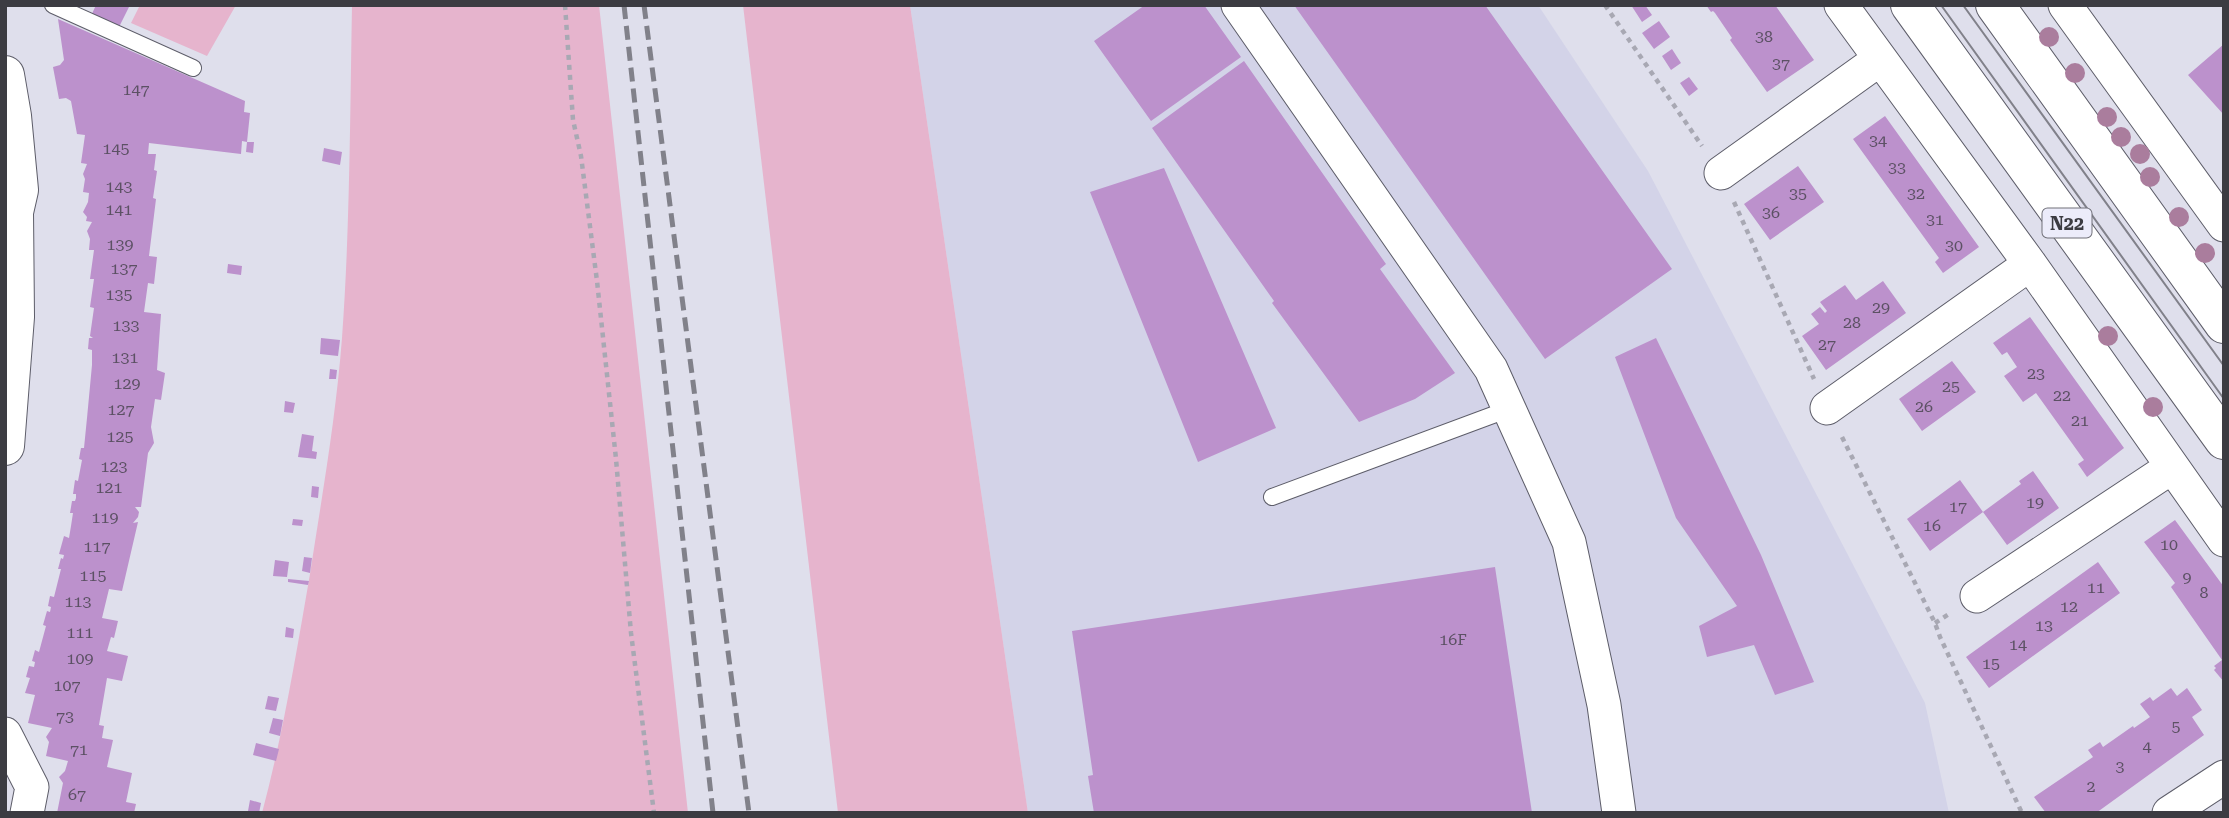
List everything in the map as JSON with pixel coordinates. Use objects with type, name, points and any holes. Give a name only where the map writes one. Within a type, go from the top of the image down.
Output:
[{"type":"main road","name":"N22","points":[[1910,5],[2224,440]]},
{"type":"main road","points":[[1995,5],[2224,324]]},
{"type":"main road","points":[[5,75],[19,190],[9,204],[15,317],[5,446]]},
{"type":"street","points":[[1238,5],[1491,369],[1569,542],[1604,705],[1619,813]]},
{"type":"street","points":[[1841,5],[2029,264],[2224,540]]},
{"type":"street","points":[[2065,5],[2224,225]]},
{"type":"street","points":[[1721,173],[1880,59]]},
{"type":"street","points":[[1828,408],[2029,264]]},
{"type":"street","points":[[1977,596],[2172,467]]},
{"type":"street","points":[[5,734],[32,787],[27,813]]},
{"type":"street","points":[[2169,813],[2224,777]]},
{"type":"lane","points":[[53,5],[193,68]]},
{"type":"lane","points":[[1272,496],[1509,409]]},
{"type":"path","points":[[565,5],[573,120],[581,156],[597,281],[617,459],[631,633],[654,813]]},
{"type":"path","points":[[1828,408],[1936,623],[1940,638],[2022,813]]},
{"type":"shaded area","points":[[140,5],[236,5],[207,56],[131,23]]},
{"type":"shaded area","points":[[352,5],[599,5],[688,813],[262,813],[300,634],[336,397],[347,255]]},
{"type":"shaded area","points":[[743,5],[910,5],[1028,813],[838,813]]},
{"type":"shaded area","points":[[910,5],[1538,5],[1648,171],[1925,703],[1949,813],[1028,813]]},
{"type":"building","points":[[96,5],[130,5],[118,29],[91,16]]},
{"type":"building","points":[[1145,5],[1204,5],[1241,57],[1151,121],[1094,41]]},
{"type":"building","points":[[1294,5],[1485,5],[1672,269],[1545,359]]},
{"type":"building","points":[[1631,5],[1645,5],[1652,15],[1642,22]]},
{"type":"building","points":[[1706,5],[1775,5],[1814,60],[1767,92],[1730,40],[1732,38],[1715,13]]},
{"type":"building","points":[[58,19],[245,101],[244,112],[250,113],[247,142],[242,141],[241,154],[149,143],[148,154],[156,154],[154,170],[157,171],[149,256],[157,257],[154,284],[148,283],[144,312],[161,314],[157,370],[165,373],[161,400],[155,399],[151,427],[154,443],[148,453],[141,507],[135,507],[139,512],[133,523],[138,522],[122,591],[109,589],[102,618],[118,621],[107,651],[128,656],[122,681],[107,678],[99,725],[104,726],[102,738],[113,740],[107,767],[132,773],[126,802],[136,804],[134,813],[57,813],[63,783],[59,777],[65,771],[68,761],[46,756],[49,742],[46,737],[52,728],[28,723],[35,695],[25,693],[30,678],[26,677],[29,666],[34,667],[35,662],[32,661],[35,650],[39,652],[46,626],[43,625],[51,607],[48,606],[50,596],[54,597],[61,569],[58,569],[64,555],[59,554],[64,536],[69,538],[72,501],[76,498],[76,494],[73,494],[75,480],[78,481],[81,448],[84,448],[92,365],[92,350],[88,349],[89,338],[93,338],[90,336],[94,308],[90,307],[94,279],[90,279],[94,250],[89,250],[90,239],[87,231],[92,222],[86,221],[87,217],[83,212],[89,193],[83,192],[83,174],[87,164],[81,163],[85,135],[77,134],[71,101],[66,98],[59,99],[53,67],[64,60]]},
{"type":"building","points":[[1659,21],[1670,37],[1654,49],[1642,33]]},
{"type":"building","points":[[2224,44],[2224,115],[2188,75]]},
{"type":"building","points":[[1672,49],[1681,63],[1671,70],[1662,56]]},
{"type":"building","points":[[1244,61],[1386,264],[1380,269],[1455,373],[1415,399],[1359,422],[1272,303],[1274,301],[1152,128]]},
{"type":"building","points":[[1689,77],[1698,89],[1689,96],[1680,83]]},
{"type":"building","points":[[1885,116],[1979,247],[1943,273],[1935,262],[1939,258],[1853,139]]},
{"type":"building","points":[[247,142],[254,142],[253,153],[246,152]]},
{"type":"building","points":[[324,148],[342,152],[340,165],[322,161]]},
{"type":"building","points":[[1798,166],[1824,202],[1770,240],[1744,204]]},
{"type":"building","points":[[1164,168],[1276,428],[1198,462],[1090,192]]},
{"type":"building","points":[[228,264],[242,266],[241,275],[227,273]]},
{"type":"building","points":[[1883,281],[1906,313],[1826,370],[1802,336],[1819,324],[1811,314],[1820,307],[1825,313],[1827,311],[1820,302],[1845,285],[1856,300]]},
{"type":"building","points":[[2030,317],[2124,448],[2087,477],[2078,464],[2084,460],[2036,393],[2023,402],[2004,376],[2017,367],[2007,352],[2002,355],[1993,343]]},
{"type":"building","points":[[321,338],[340,340],[338,356],[320,354]]},
{"type":"building","points":[[1656,338],[1761,555],[1814,682],[1775,695],[1754,645],[1707,657],[1699,626],[1737,606],[1676,518],[1615,357]]},
{"type":"building","points":[[1952,361],[1976,392],[1922,431],[1899,399]]},
{"type":"building","points":[[330,369],[337,370],[336,379],[329,379]]},
{"type":"building","points":[[285,401],[295,403],[293,413],[284,412]]},
{"type":"building","points":[[302,434],[314,436],[312,451],[317,452],[316,459],[298,457]]},
{"type":"building","points":[[2033,471],[2059,508],[2007,545],[1983,512],[2021,484],[2019,481]]},
{"type":"building","points":[[1960,480],[1983,512],[1930,551],[1907,519]]},
{"type":"building","points":[[312,486],[319,487],[318,498],[311,497]]},
{"type":"building","points":[[293,519],[303,520],[302,526],[292,525]]},
{"type":"building","points":[[2175,520],[2224,587],[2224,682],[2214,670],[2214,666],[2222,660],[2171,587],[2175,583],[2144,542]]},
{"type":"building","points":[[304,557],[312,558],[310,573],[302,571]]},
{"type":"building","points":[[275,560],[289,562],[287,577],[273,576]]},
{"type":"building","points":[[2098,562],[2120,593],[1989,688],[1966,657]]},
{"type":"building","points":[[1495,567],[1532,813],[1094,813],[1088,776],[1093,775],[1072,631]]},
{"type":"building","points":[[288,579],[309,581],[308,585],[288,582]]},
{"type":"building","points":[[286,627],[294,629],[293,638],[285,637]]},
{"type":"building","points":[[2171,688],[2177,696],[2187,688],[2202,710],[2192,717],[2204,735],[2096,813],[2046,813],[2034,797],[2093,757],[2088,750],[2100,742],[2103,747],[2150,717],[2140,704],[2150,697],[2153,701]]},
{"type":"building","points":[[268,696],[279,698],[276,711],[265,709]]},
{"type":"building","points":[[273,718],[283,720],[280,736],[269,733]]},
{"type":"building","points":[[256,743],[279,749],[276,761],[253,755]]},
{"type":"building","points":[[250,800],[261,803],[259,813],[248,811]]},
{"type":"tram line","points":[[1941,5],[2224,399]]},
{"type":"tram line","points":[[1963,5],[2224,366]]},
{"type":"railway","points":[[624,5],[713,813]]},
{"type":"railway","points":[[644,5],[749,813]]}]
